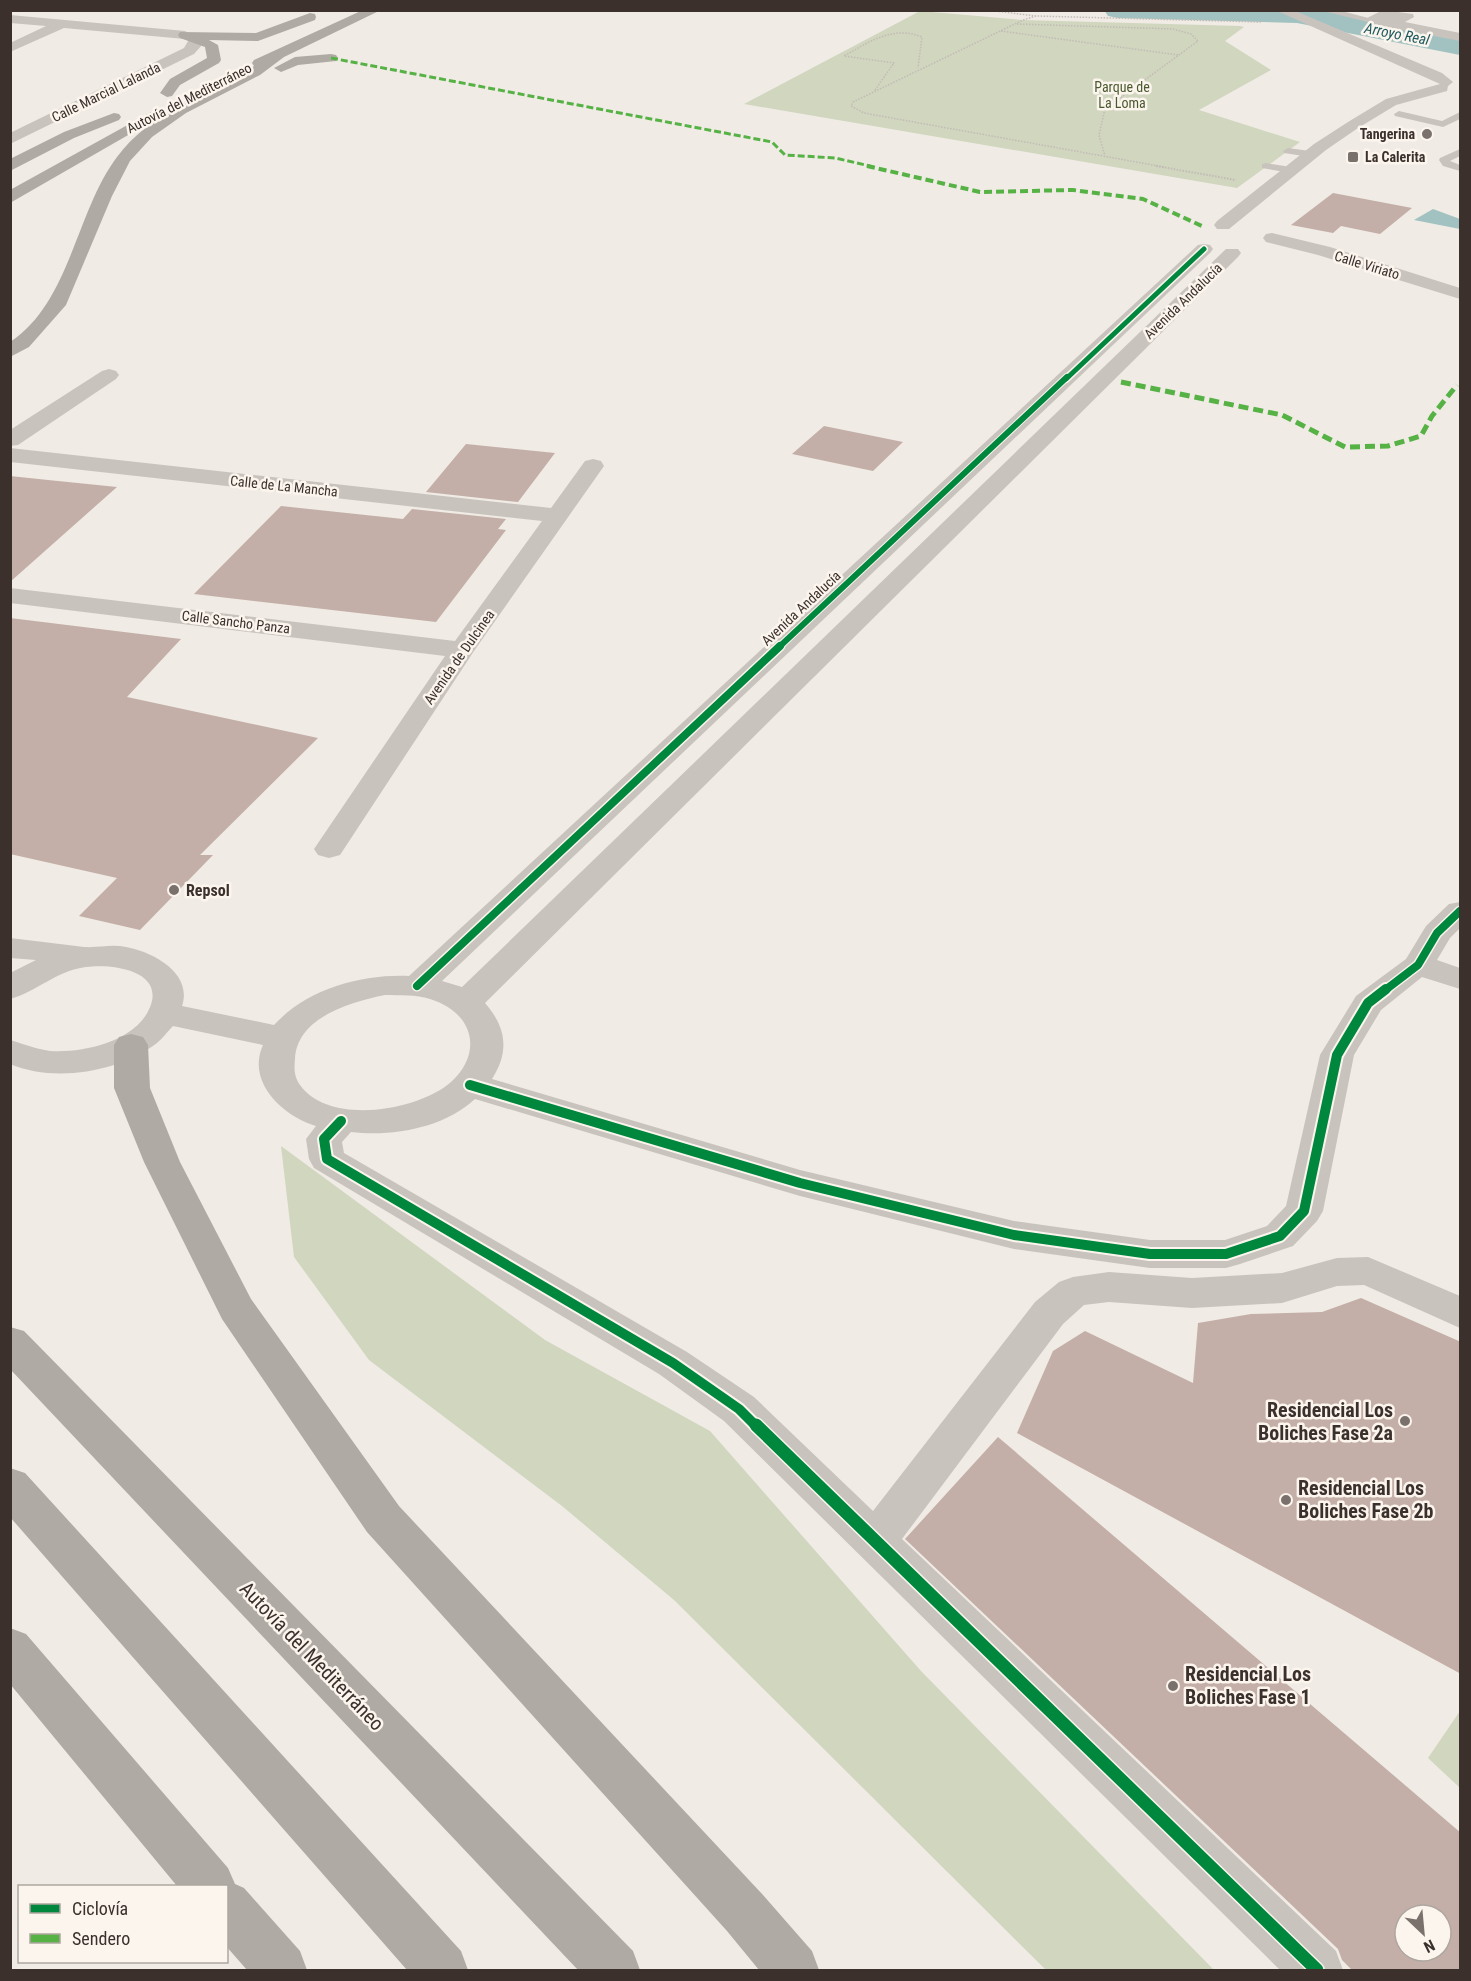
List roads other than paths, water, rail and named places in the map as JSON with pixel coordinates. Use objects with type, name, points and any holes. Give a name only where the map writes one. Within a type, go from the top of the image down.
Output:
[{"type":"highway","points":[[190,37],[258,37],[325,10]]},
{"type":"highway","name":"Autovía del Mediterráneo","points":[[248,55],[348,10]]},
{"type":"highway","points":[[147,134],[295,61],[331,58],[324,52],[325,46],[379,13]]},
{"type":"highway","name":"Autovía del Mediterráneo","points":[[10,198],[140,122],[278,55],[379,13]]},
{"type":"highway","points":[[10,166],[69,135],[151,101],[175,82],[214,60],[211,45],[190,37]]},
{"type":"highway","points":[[10,351],[22,343],[57,305],[123,159],[147,134],[181,110],[255,72],[278,55]]},
{"type":"highway","name":"Autovía del Mediterráneo","points":[[10,176],[151,101],[227,64]]},
{"type":"highway","points":[[131,1045],[132,1088],[162,1162],[236,1308],[383,1520],[737,1905],[793,1971]]},
{"type":"highway","name":"Autovía del Mediterráneo","points":[[10,1342],[614,1971]]},
{"type":"highway","points":[[10,1486],[442,1971]]},
{"type":"highway","points":[[10,1649],[208,1885]]},
{"type":"highway","points":[[228,1908],[281,1971]]},
{"type":"street","points":[[1281,10],[1428,72],[1456,90]]},
{"type":"street","points":[[1299,10],[1336,26],[1456,90]]},
{"type":"street","points":[[133,29],[166,18]]},
{"type":"street","points":[[10,19],[133,29],[190,37]]},
{"type":"street","points":[[1372,20],[1461,37]]},
{"type":"street","points":[[10,48],[63,23]]},
{"type":"street","name":"Calle Marcial Lalanda","points":[[13,136],[189,51],[195,45],[190,37]]},
{"type":"street","points":[[1359,140],[1422,102],[1456,90]]},
{"type":"street","points":[[1222,225],[1310,154],[1391,102],[1456,90]]},
{"type":"street","points":[[1222,225],[1253,228],[1253,249],[1192,242],[1193,229],[1222,225]]},
{"type":"street","name":"Avenida Andalucía","points":[[417,986],[1192,242]]},
{"type":"street","name":"Avenida Andalucía","points":[[465,1003],[1253,249]]},
{"type":"street","name":"Calle Viriato","points":[[1253,249],[1324,251],[1461,294]]},
{"type":"street","points":[[10,441],[109,375]]},
{"type":"street","name":"Calle de La Mancha","points":[[10,455],[558,516]]},
{"type":"street","name":"Avenida de Dulcinea","points":[[329,849],[462,650],[593,466]]},
{"type":"street","name":"Calle Sancho Panza","points":[[10,595],[462,650]]},
{"type":"street","points":[[470,1085],[800,1183],[1014,1235],[1150,1254],[1226,1254],[1280,1236],[1304,1211],[1337,1055],[1368,1003],[1418,965],[1437,933],[1461,911]]},
{"type":"street","points":[[10,948],[89,956],[115,956],[136,960],[154,969],[165,982],[169,997],[164,1013],[151,1030],[131,1045],[104,1056],[74,1063],[45,1063],[20,1057],[10,1051]]},
{"type":"street","points":[[10,989],[41,968],[64,960],[89,956]]},
{"type":"street","points":[[1418,965],[1461,979]]},
{"type":"street","points":[[385,985],[417,986],[443,992],[465,1003],[482,1020],[490,1041],[485,1063],[470,1085],[445,1104],[412,1117],[376,1122],[340,1121],[306,1111],[290,1096],[278,1077],[276,1058],[283,1038],[299,1018],[334,998],[353,991],[385,985]]},
{"type":"street","points":[[164,1013],[283,1038]]},
{"type":"street","points":[[340,1121],[324,1139],[327,1159],[673,1363],[740,1409],[1317,1971]]},
{"type":"street","points":[[875,1541],[1049,1313],[1073,1292],[1108,1287],[1192,1293],[1282,1288],[1337,1272],[1368,1271],[1461,1312]]},
{"type":"lane","points":[[1323,10],[1372,20]]},
{"type":"lane","points":[[1399,114],[1443,124],[1461,114],[1452,104],[1456,90]]},
{"type":"lane","points":[[1288,151],[1310,154]]},
{"type":"lane","points":[[1461,152],[1443,160],[1447,165],[1461,168]]},
{"type":"lane","points":[[1266,166],[1291,170]]},
{"type":"water","points":[[1433,209],[1460,219],[1460,229],[1414,220]]},
{"type":"waterway","name":"Arroyo Real","points":[[1118,10],[1297,15],[1460,46]]},
{"type":"place","name":"Tangerina","points":[[1427,134]]},
{"type":"place","name":"La Calerita","points":[[1353,157]]},
{"type":"place","name":"Repsol","points":[[174,890]]},
{"type":"place","name":"Residencial Los Boliches Fase 2a","points":[[1405,1421]]},
{"type":"place","name":"Residencial Los Boliches Fase 2b","points":[[1286,1500]]},
{"type":"place","name":"Residencial Los Boliches Fase 1","points":[[1173,1686]]},
{"type":"park label","name":"Parque de La Loma","points":[[1122,96]]}]
